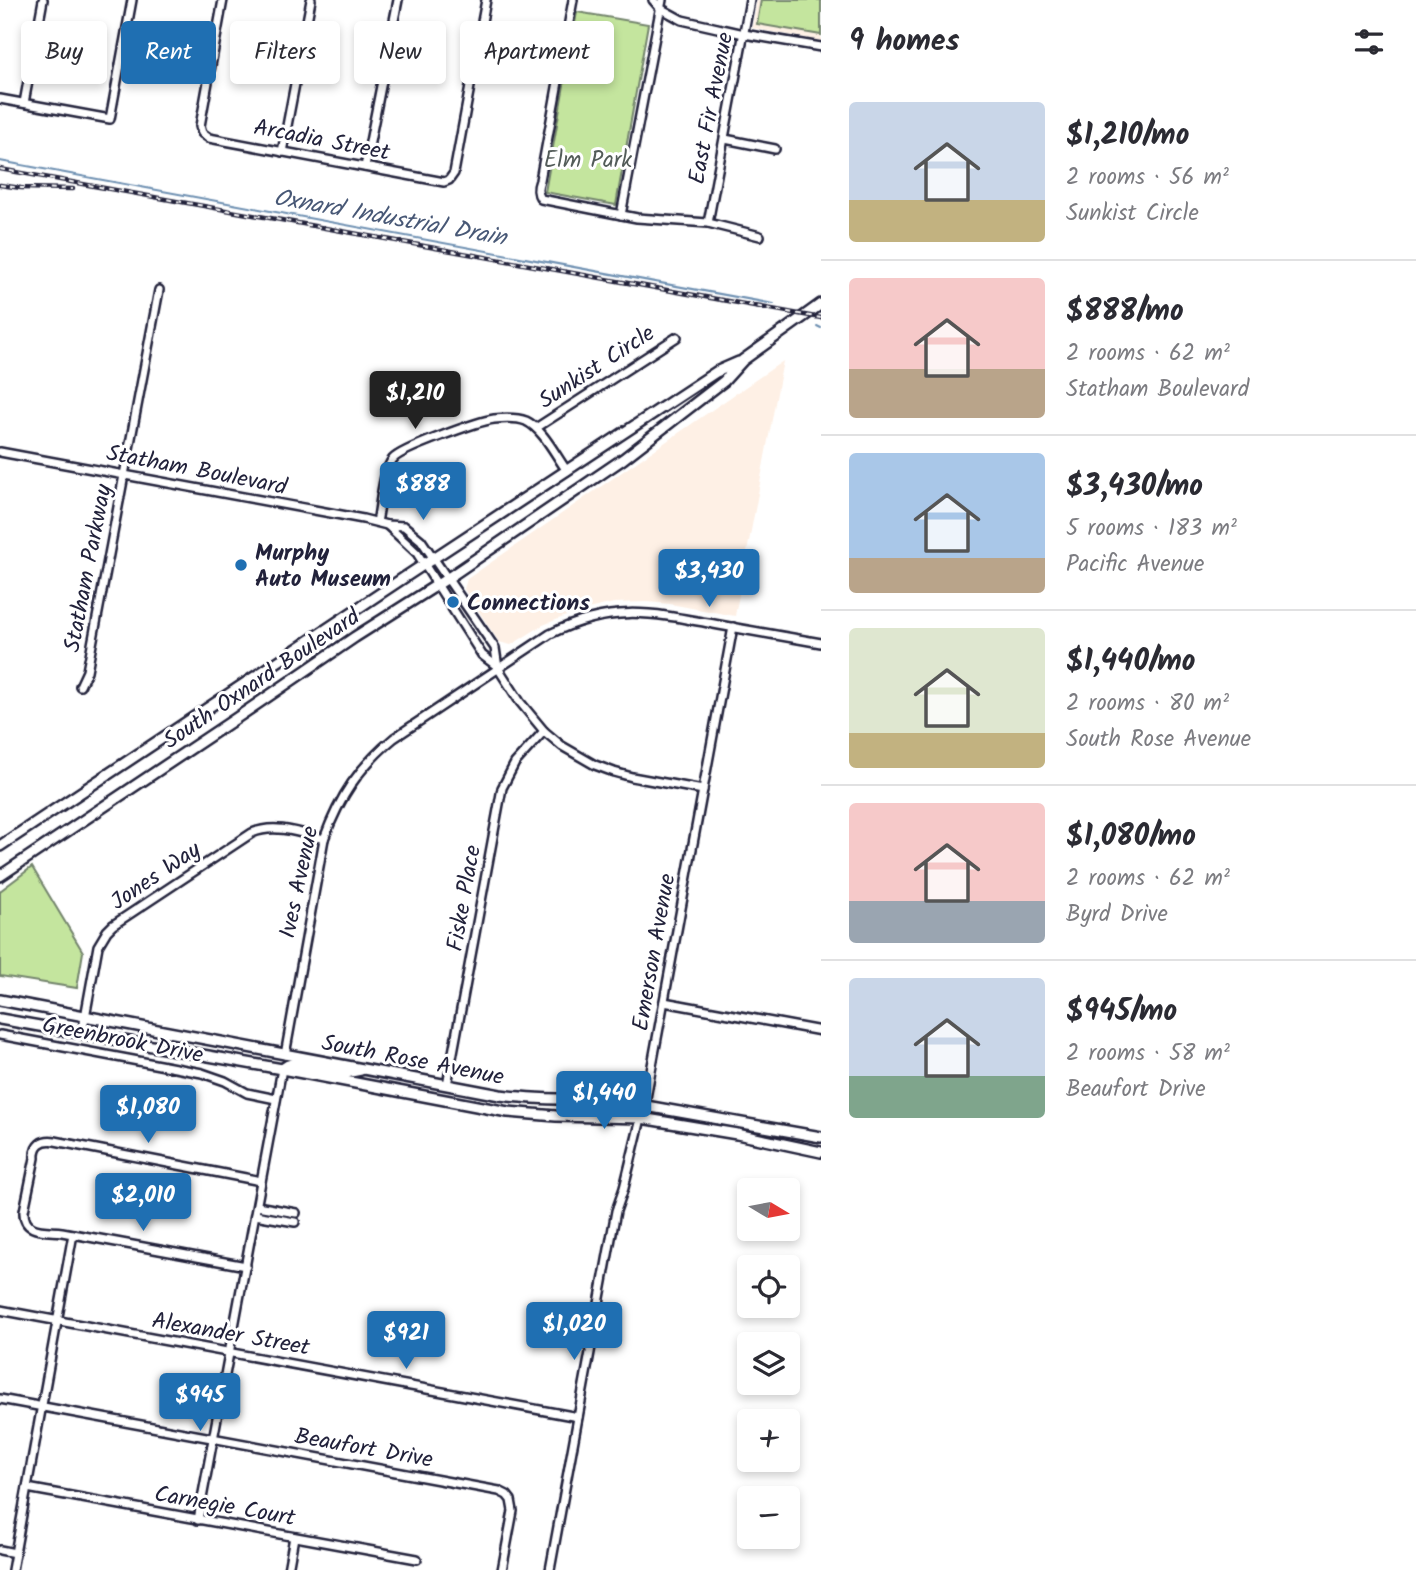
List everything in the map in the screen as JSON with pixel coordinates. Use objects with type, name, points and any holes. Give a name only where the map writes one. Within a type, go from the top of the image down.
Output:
[{"type":"main road","name":"South Oxnard Boulevard","points":[[0,846],[716,372],[743,360],[821,304]]},
{"type":"main road","name":"South Oxnard Boulevard","points":[[0,876],[355,637],[448,578],[641,446],[724,381],[743,360]]},
{"type":"main road","name":"South Rose Avenue","points":[[0,1000],[523,1098],[597,1100],[643,1105],[821,1137]]},
{"type":"main road","name":"South Rose Avenue","points":[[0,1020],[519,1114],[641,1118],[821,1152]]},
{"type":"main road","points":[[282,1069],[295,1063],[346,1073],[366,1069]]},
{"type":"street","points":[[24,103],[43,0]]},
{"type":"street","points":[[0,99],[110,119],[132,0]]},
{"type":"street","name":"Arcadia Street","points":[[223,0],[200,126],[202,133],[209,138],[436,181],[449,180],[454,173],[486,0]]},
{"type":"street","points":[[282,152],[311,0]]},
{"type":"street","points":[[365,167],[398,0]]},
{"type":"street","points":[[573,0],[538,186],[541,200],[649,220],[708,223],[760,236]]},
{"type":"street","points":[[653,0],[682,20],[821,47]]},
{"type":"street","name":"East Fir Avenue","points":[[708,223],[750,0]]},
{"type":"street","points":[[621,215],[661,4]]},
{"type":"street","points":[[724,139],[775,149]]},
{"type":"street","name":"Statham Parkway","points":[[80,687],[87,671],[159,290]]},
{"type":"street","name":"Sunkist Circle","points":[[536,428],[677,337]]},
{"type":"street","name":"Sunkist Circle","points":[[377,522],[387,471],[396,456],[494,419],[520,419],[536,428],[567,471]]},
{"type":"street","name":"Statham Boulevard","points":[[0,452],[404,526],[421,540],[495,648],[498,668]]},
{"type":"street","name":"Statham Boulevard","points":[[387,525],[412,547],[482,654],[498,668],[520,702],[544,731],[576,755],[614,772],[703,790]]},
{"type":"street","name":"Ives Avenue","points":[[285,1055],[324,839],[335,811],[355,776],[394,738],[560,628],[608,614],[660,614],[821,643]]},
{"type":"street","name":"Emerson Avenue","points":[[550,1570],[616,1210],[641,1118],[733,627]]},
{"type":"street","name":"Fiske Place","points":[[447,1085],[502,788],[515,762],[544,731]]},
{"type":"street","name":"Jones Way","points":[[82,1034],[98,946],[113,925],[259,830],[275,828],[324,839]]},
{"type":"street","points":[[663,1002],[821,1031]]},
{"type":"street","name":"Greenbrook Drive","points":[[0,1035],[202,1073],[247,1093],[276,1099]]},
{"type":"street","points":[[198,1520],[282,1069]]},
{"type":"street","points":[[246,1266],[31,1228],[24,1220],[24,1211],[35,1158],[34,1151],[39,1143],[51,1140],[261,1181]]},
{"type":"street","points":[[255,1215],[296,1218],[257,1206]]},
{"type":"street","points":[[12,1570],[73,1234]]},
{"type":"street","name":"Alexander Street","points":[[0,1310],[578,1417]]},
{"type":"street","name":"Beaufort Drive","points":[[0,1399],[499,1491],[511,1500],[513,1511],[502,1570]]},
{"type":"street","name":"Carnegie Court","points":[[27,1488],[417,1559]]},
{"type":"street","points":[[288,1570],[294,1537]]},
{"type":"street","points":[[0,1550],[15,1553]]},
{"type":"shaded area","points":[[757,0],[821,0],[821,41],[752,28]]},
{"type":"shaded area","points":[[783,361],[735,616],[670,604],[614,603],[579,611],[543,625],[511,645],[499,642],[464,589],[467,579]]},
{"type":"green space","points":[[761,0],[821,0],[821,35],[757,24]]},
{"type":"green space","name":"Elm Park","points":[[577,12],[648,24],[616,205],[545,192],[564,84],[614,84],[614,21],[575,21]]},
{"type":"green space","points":[[32,867],[83,952],[77,988],[0,976],[0,891]]},
{"type":"waterway","name":"Oxnard Industrial Drain","points":[[0,161],[774,304]]},
{"type":"waterway","name":"Oxnard Industrial Drain","points":[[817,326],[821,328]]},
{"type":"railway","points":[[0,169],[821,318]]},
{"type":"railway","points":[[0,185],[73,189]]},
{"type":"place","name":"Murphy Auto Museum","points":[[241,565]]},
{"type":"place","name":"Connections","points":[[453,602]]}]
